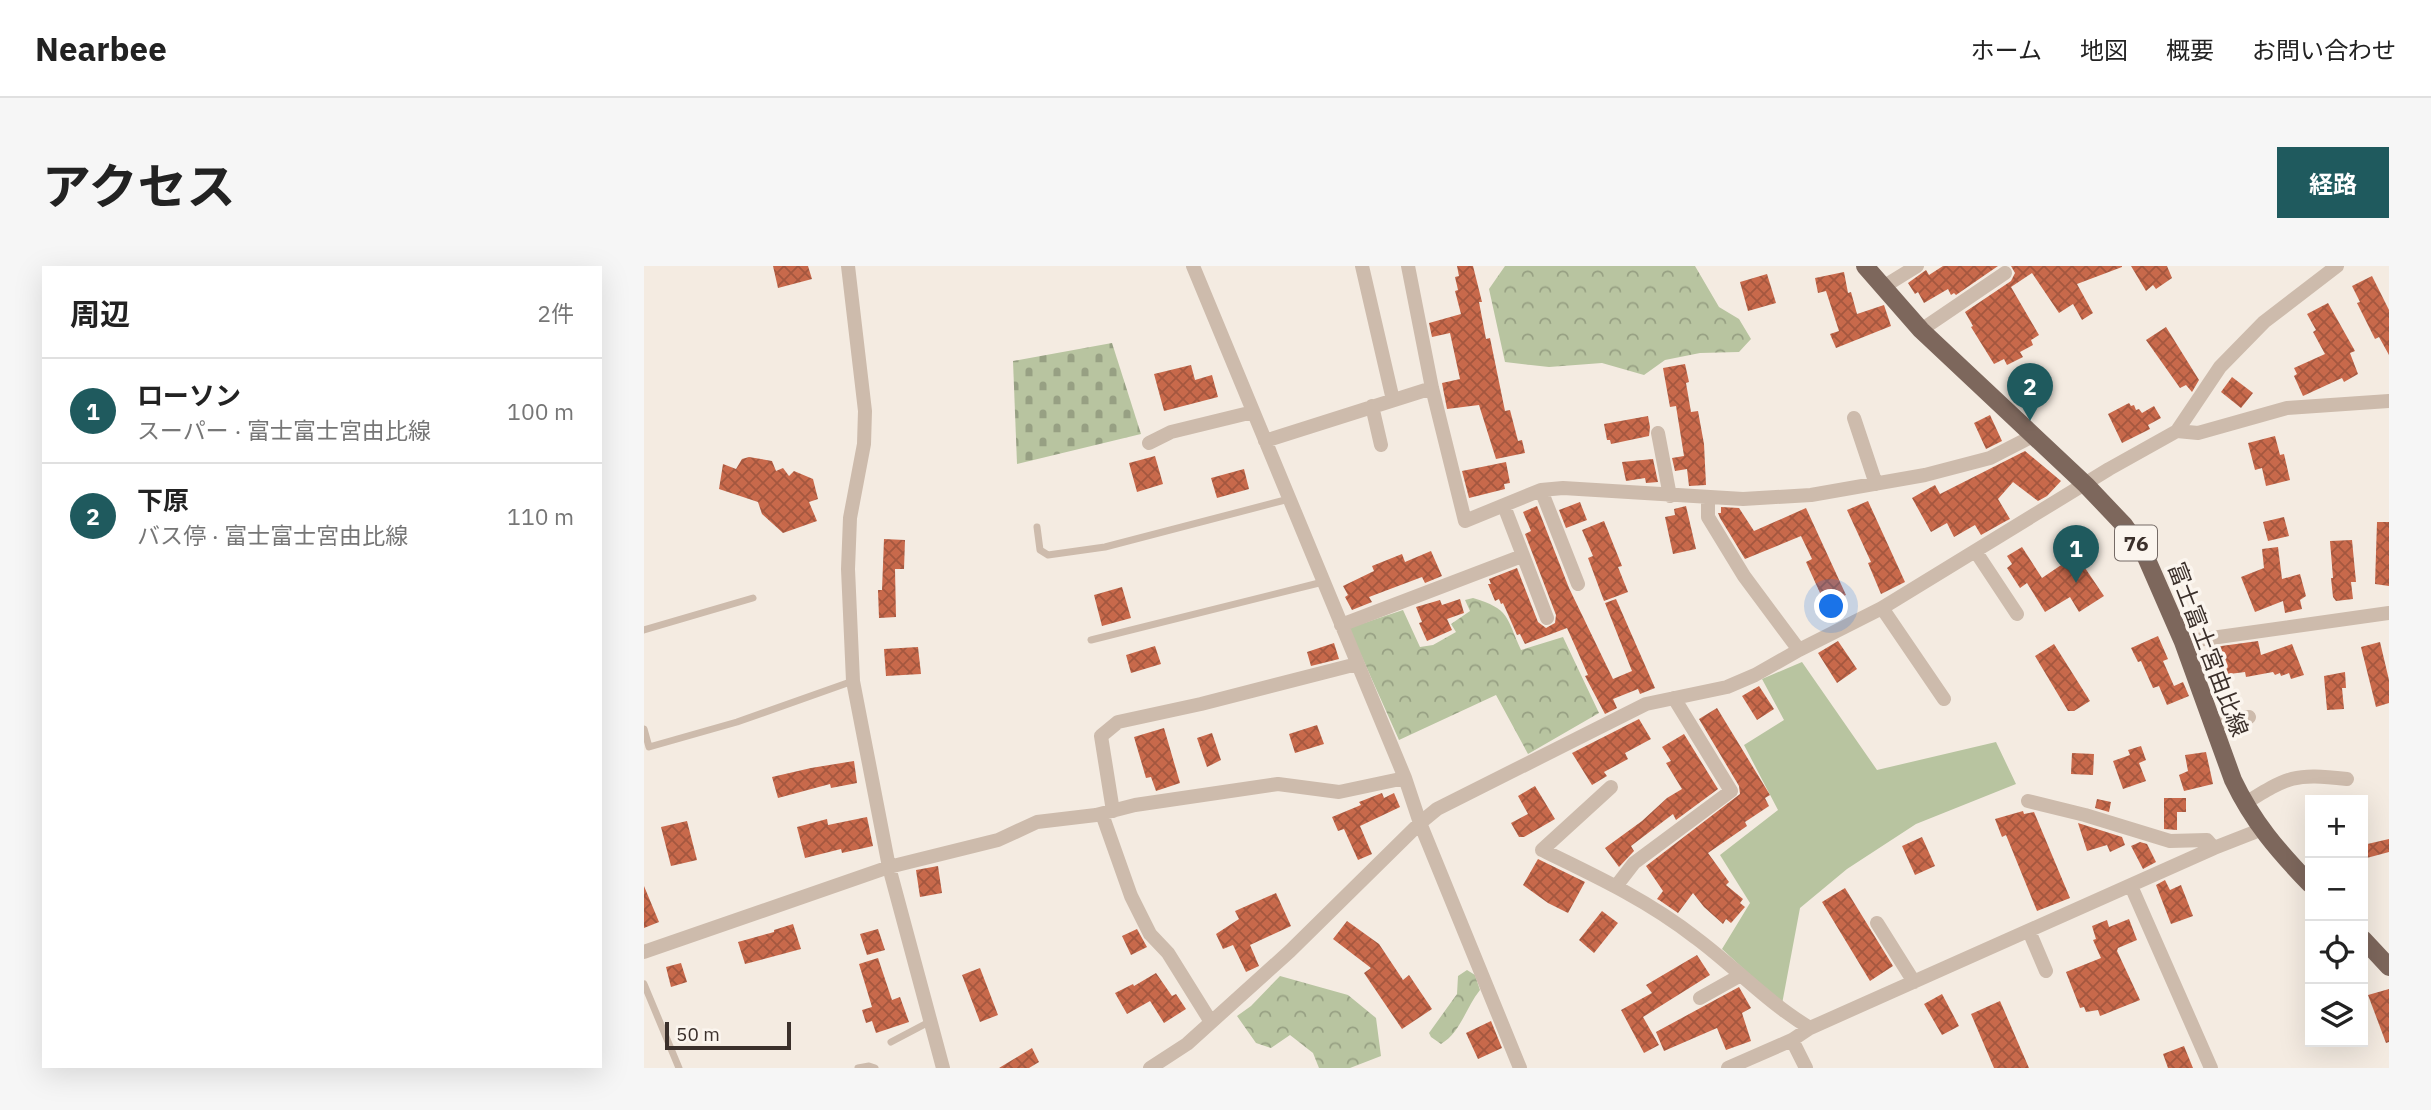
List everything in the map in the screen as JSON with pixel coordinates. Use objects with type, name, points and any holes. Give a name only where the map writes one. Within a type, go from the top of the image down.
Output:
[{"type":"main road","name":"富士富士宮由比線","points":[[1865,266],[1921,330],[2086,485],[2124,526],[2145,555],[2183,642],[2244,804],[2260,830],[2305,879]]},
{"type":"main road","points":[[2368,944],[2389,967]]},
{"type":"street","points":[[848,266],[865,411],[864,444],[850,518],[848,569],[853,681],[889,867],[942,1067]]},
{"type":"street","points":[[1193,266],[1405,778],[1420,823],[1520,1068]]},
{"type":"street","points":[[1362,266],[1392,400]]},
{"type":"street","points":[[1408,266],[1432,388],[1465,521],[1542,490],[1563,488],[1743,499],[1811,495],[1925,475],[1990,458],[2035,435]]},
{"type":"street","points":[[1883,287],[1917,266]]},
{"type":"street","points":[[1150,1068],[1187,1044],[1290,951],[1437,809],[1646,704],[1727,687],[1755,675],[1882,608],[2109,469],[2178,431],[2220,367],[2264,322],[2337,266]]},
{"type":"street","points":[[1921,330],[2005,273]]},
{"type":"street","points":[[1265,441],[1432,388]]},
{"type":"street","points":[[2178,431],[2198,433],[2287,408],[2389,401]]},
{"type":"street","points":[[1372,407],[1381,445]]},
{"type":"street","points":[[1149,443],[1171,432],[1253,412]]},
{"type":"street","points":[[1854,418],[1877,484]]},
{"type":"street","points":[[1658,433],[1670,496]]},
{"type":"street","points":[[1542,490],[1578,584]]},
{"type":"street","points":[[1708,497],[1708,516],[1745,576],[1799,650]]},
{"type":"street","points":[[1504,506],[1548,618]]},
{"type":"street","points":[[1976,552],[2017,614]]},
{"type":"street","points":[[1341,625],[1522,556]]},
{"type":"street","points":[[1882,608],[1944,699]]},
{"type":"street","points":[[2183,642],[2389,613]]},
{"type":"street","points":[[1211,1022],[1168,953],[1150,934],[1131,896],[1108,812],[1101,736],[1118,722],[1357,664]]},
{"type":"street","points":[[1617,885],[1634,863],[1731,792],[1674,698]]},
{"type":"street","points":[[2212,724],[2249,717]]},
{"type":"street","points":[[2244,804],[2280,782],[2296,776],[2347,779]]},
{"type":"street","points":[[644,952],[889,867],[998,840],[1037,822],[1278,784],[1339,792],[1405,778]]},
{"type":"street","points":[[1611,787],[1542,850],[1617,885],[1696,937],[1781,1010],[1810,1028]]},
{"type":"street","points":[[2028,801],[2170,841],[2207,840],[2214,848]]},
{"type":"street","points":[[1728,1068],[1792,1040],[1810,1028],[2260,830]]},
{"type":"street","points":[[2131,886],[2211,1068]]},
{"type":"street","points":[[1877,923],[1914,982]]},
{"type":"street","points":[[2029,931],[2046,971]]},
{"type":"street","points":[[1700,998],[1741,975]]},
{"type":"street","points":[[1792,1040],[1806,1068]]},
{"type":"lane","points":[[1037,527],[1040,550],[1048,555],[1105,547],[1289,499]]},
{"type":"lane","points":[[1091,640],[1323,582]]},
{"type":"lane","points":[[644,630],[753,598]]},
{"type":"lane","points":[[644,729],[649,747],[737,722],[853,681]]},
{"type":"lane","points":[[644,984],[680,1068]]},
{"type":"lane","points":[[891,1042],[929,1022]]},
{"type":"lane","points":[[858,1068],[875,1068]]},
{"type":"green space","points":[[1505,266],[1695,266],[1719,307],[1739,319],[1751,339],[1739,352],[1700,353],[1665,360],[1644,375],[1602,363],[1549,367],[1505,362],[1489,289]]},
{"type":"green space","points":[[1112,343],[1141,434],[1017,464],[1013,361]]},
{"type":"green space","points":[[1473,598],[1494,606],[1505,616],[1521,650],[1563,637],[1599,713],[1528,754],[1496,695],[1399,740],[1349,628],[1403,610],[1420,647],[1433,645],[1456,632],[1451,624],[1470,611],[1465,600]]},
{"type":"green space","points":[[1802,662],[1877,770],[1996,742],[2016,784],[1916,824],[1847,869],[1800,908],[1782,1004],[1722,949],[1750,903],[1720,855],[1778,810],[1744,745],[1784,720],[1762,679]]},
{"type":"green space","points":[[1467,970],[1475,975],[1480,990],[1454,1033],[1441,1044],[1429,1033],[1457,994],[1458,976]]},
{"type":"green space","points":[[1280,976],[1348,995],[1376,1018],[1381,1056],[1350,1068],[1319,1068],[1313,1053],[1290,1035],[1271,1048],[1256,1043],[1237,1016],[1251,1006]]},
{"type":"building","points":[[773,266],[808,266],[812,279],[778,288]]},
{"type":"building","points":[[1457,266],[1473,266],[1482,302],[1479,302],[1486,339],[1490,338],[1505,411],[1510,410],[1518,441],[1522,440],[1525,453],[1496,459],[1479,405],[1447,409],[1442,383],[1460,379],[1450,333],[1432,337],[1429,323],[1461,314],[1455,291],[1458,290],[1455,277],[1459,276]]},
{"type":"building","points":[[1943,266],[1998,266],[1956,295],[1951,295],[1948,289],[1924,303],[1918,292],[1915,294],[1908,283],[1926,270],[1929,275]]},
{"type":"building","points":[[2011,266],[2122,267],[2077,284],[2093,313],[2082,320],[2073,304],[2059,313],[2032,273],[2011,287],[2039,335],[2031,340],[2033,345],[2020,352],[2023,357],[2007,365],[2004,359],[1994,364],[1965,312],[2011,281],[2015,273]]},
{"type":"building","points":[[2131,266],[2167,266],[2172,278],[2156,289],[2153,285],[2146,291]]},
{"type":"building","points":[[1844,272],[1848,293],[1851,292],[1857,314],[1884,305],[1891,326],[1836,348],[1830,334],[1839,331],[1826,291],[1818,293],[1815,278]]},
{"type":"building","points":[[1767,274],[1776,303],[1748,311],[1740,282]]},
{"type":"building","points":[[2372,276],[2389,310],[2389,355],[2379,337],[2375,339],[2357,303],[2360,302],[2352,286]]},
{"type":"building","points":[[2328,303],[2355,351],[2350,353],[2358,374],[2344,382],[2342,378],[2303,396],[2294,376],[2297,374],[2294,368],[2325,354],[2307,314]]},
{"type":"building","points":[[2166,327],[2199,380],[2192,392],[2186,385],[2180,388],[2146,340]]},
{"type":"building","points":[[1685,364],[1691,412],[1698,411],[1704,444],[1706,485],[1689,486],[1687,469],[1675,471],[1672,458],[1684,456],[1676,406],[1670,407],[1663,368]]},
{"type":"building","points":[[1191,365],[1195,380],[1212,375],[1218,397],[1164,411],[1154,374]]},
{"type":"building","points":[[2232,377],[2253,393],[2241,408],[2221,392]]},
{"type":"building","points":[[2129,403],[2142,413],[2154,406],[2161,418],[2148,425],[2150,429],[2122,443],[2108,414]]},
{"type":"building","points":[[1990,415],[2002,441],[1986,449],[1974,423]]},
{"type":"building","points":[[1648,416],[1649,436],[1611,444],[1610,440],[1607,440],[1604,424]]},
{"type":"building","points":[[2275,436],[2280,455],[2284,454],[2290,480],[2266,486],[2262,468],[2255,470],[2248,443]]},
{"type":"building","points":[[2025,451],[2061,481],[2047,496],[2038,501],[2013,482],[1998,499],[2010,519],[1981,535],[1975,525],[1954,537],[1947,523],[1931,532],[1912,498],[1935,485],[1940,494]]},
{"type":"building","points":[[1155,456],[1163,484],[1137,492],[1129,463]]},
{"type":"building","points":[[749,457],[772,461],[776,471],[783,468],[789,476],[794,471],[813,479],[818,499],[809,502],[817,521],[783,533],[762,514],[758,502],[719,489],[723,464],[736,469],[742,459]]},
{"type":"building","points":[[1653,459],[1658,482],[1646,483],[1645,478],[1626,481],[1622,462]]},
{"type":"building","points":[[1506,462],[1510,483],[1504,484],[1505,489],[1469,498],[1462,471]]},
{"type":"building","points":[[1244,469],[1249,489],[1217,498],[1211,478]]},
{"type":"building","points":[[1868,501],[1905,582],[1881,594],[1868,563],[1871,562],[1847,510]]},
{"type":"building","points":[[1580,502],[1587,520],[1566,528],[1559,510]]},
{"type":"building","points":[[1537,506],[1569,588],[1613,679],[1632,671],[1605,603],[1616,599],[1655,688],[1640,694],[1638,689],[1613,699],[1617,708],[1605,714],[1585,676],[1588,675],[1567,628],[1525,644],[1520,634],[1517,635],[1503,603],[1501,604],[1499,599],[1495,601],[1488,584],[1491,584],[1489,579],[1517,568],[1538,622],[1546,628],[1555,623],[1556,615],[1525,534],[1531,531],[1523,512]]},
{"type":"building","points":[[1686,506],[1696,549],[1673,554],[1665,517],[1675,515],[1674,509]]},
{"type":"building","points":[[1721,507],[1739,508],[1754,531],[1806,508],[1846,595],[1825,604],[1806,562],[1812,559],[1801,536],[1745,559],[1720,518],[1718,513],[1721,513]]},
{"type":"building","points":[[2284,517],[2289,536],[2268,541],[2263,522]]},
{"type":"building","points":[[1604,521],[1622,566],[1618,567],[1628,592],[1604,601],[1588,558],[1593,556],[1582,530]]},
{"type":"building","points":[[2377,522],[2389,522],[2389,586],[2375,584]]},
{"type":"building","points":[[884,539],[905,540],[904,569],[895,569],[896,617],[879,618],[878,590],[882,590]]},
{"type":"building","points":[[2352,540],[2356,582],[2351,582],[2353,599],[2336,601],[2331,578],[2330,541]]},
{"type":"building","points":[[2022,547],[2042,578],[2073,557],[2080,567],[2083,565],[2104,596],[2079,612],[2070,597],[2045,612],[2027,583],[2020,588],[2007,568],[2012,564],[2007,556]]},
{"type":"building","points":[[2278,547],[2282,579],[2300,574],[2306,596],[2300,600],[2302,609],[2285,613],[2283,601],[2255,612],[2241,577],[2264,568],[2262,549]]},
{"type":"building","points":[[1431,551],[1442,576],[1425,583],[1422,577],[1369,597],[1372,602],[1352,610],[1343,586],[1374,571],[1372,566],[1402,554],[1405,562]]},
{"type":"building","points":[[1122,587],[1131,618],[1102,626],[1094,595]]},
{"type":"building","points":[[1460,599],[1464,613],[1447,619],[1452,630],[1427,641],[1416,607],[1440,600],[1442,605]]},
{"type":"building","points":[[2158,636],[2168,659],[2163,661],[2174,686],[2183,682],[2189,696],[2167,705],[2159,686],[2153,688],[2141,661],[2138,662],[2131,648]]},
{"type":"building","points":[[1838,641],[1857,669],[1837,683],[1818,653]]},
{"type":"building","points":[[2258,641],[2261,655],[2292,644],[2304,675],[2291,679],[2289,673],[2281,676],[2280,673],[2275,675],[2273,672],[2246,677],[2245,672],[2214,676],[2213,671],[2210,671],[2207,648]]},
{"type":"building","points":[[2380,642],[2389,680],[2389,703],[2376,707],[2361,647]]},
{"type":"building","points":[[1334,643],[1339,659],[1311,666],[1307,652]]},
{"type":"building","points":[[2054,644],[2090,701],[2074,711],[2068,711],[2035,656]]},
{"type":"building","points":[[1155,646],[1161,664],[1131,673],[1126,655]]},
{"type":"building","points":[[918,647],[921,674],[886,676],[884,649]]},
{"type":"building","points":[[2345,672],[2346,688],[2342,688],[2344,709],[2327,710],[2324,676]]},
{"type":"building","points":[[1759,686],[1774,709],[1757,720],[1742,696]]},
{"type":"building","points":[[1717,708],[1770,795],[1765,798],[1769,806],[1745,822],[1747,826],[1708,853],[1729,882],[1726,885],[1743,899],[1740,903],[1745,907],[1731,923],[1726,919],[1723,924],[1693,893],[1678,913],[1657,899],[1663,891],[1646,866],[1740,794],[1739,786],[1699,719]]},
{"type":"building","points":[[1639,719],[1651,739],[1625,753],[1628,759],[1604,772],[1607,776],[1592,785],[1572,753]]},
{"type":"building","points":[[1317,725],[1324,744],[1295,753],[1289,734]]},
{"type":"building","points":[[1164,728],[1180,783],[1156,791],[1151,777],[1146,778],[1134,737]]},
{"type":"building","points":[[1212,733],[1221,760],[1207,767],[1197,738]]},
{"type":"building","points":[[1684,734],[1718,789],[1676,820],[1673,814],[1631,846],[1634,851],[1619,867],[1605,848],[1682,789],[1666,763],[1671,761],[1662,747]]},
{"type":"building","points":[[2141,746],[2146,760],[2139,763],[2146,781],[2123,789],[2113,761],[2130,755],[2128,750]]},
{"type":"building","points":[[2206,752],[2213,784],[2184,791],[2179,775],[2188,771],[2185,755]]},
{"type":"building","points":[[2072,753],[2094,754],[2093,775],[2071,774]]},
{"type":"building","points":[[854,761],[857,783],[831,788],[830,784],[778,798],[772,777]]},
{"type":"building","points":[[1535,786],[1555,819],[1524,837],[1519,837],[1511,823],[1528,814],[1518,796]]},
{"type":"building","points":[[1382,793],[1384,798],[1394,793],[1400,807],[1360,826],[1372,854],[1358,860],[1344,829],[1338,831],[1332,817]]},
{"type":"building","points":[[2164,798],[2186,798],[2186,812],[2177,812],[2177,830],[2164,829]]},
{"type":"building","points":[[2097,799],[2111,802],[2109,812],[2095,808]]},
{"type":"building","points":[[2023,811],[2024,814],[2034,812],[2070,898],[2037,911],[2006,835],[2002,837],[1995,819]]},
{"type":"building","points":[[867,817],[873,846],[842,853],[841,849],[805,858],[797,827],[827,819],[828,825]]},
{"type":"building","points":[[687,821],[697,860],[671,866],[661,827]]},
{"type":"building","points":[[2078,823],[2122,837],[2125,845],[2110,852],[2107,845],[2087,851]]},
{"type":"building","points":[[1922,837],[1935,866],[1915,875],[1902,846]]},
{"type":"building","points":[[2389,839],[2389,852],[2368,858],[2368,844]]},
{"type":"building","points":[[2140,842],[2147,844],[2156,862],[2143,869],[2131,846]]},
{"type":"building","points":[[1538,859],[1585,882],[1568,913],[1523,885]]},
{"type":"building","points":[[938,866],[942,893],[920,897],[916,870]]},
{"type":"building","points":[[2165,880],[2170,890],[2181,885],[2193,916],[2171,924],[2156,885]]},
{"type":"building","points":[[644,886],[659,922],[644,928]]},
{"type":"building","points":[[1845,888],[1893,966],[1870,981],[1822,902]]},
{"type":"building","points":[[1276,893],[1291,926],[1250,945],[1259,966],[1246,972],[1233,945],[1223,949],[1216,934],[1239,919],[1235,911]]},
{"type":"building","points":[[1602,911],[1618,923],[1594,953],[1579,940]]},
{"type":"building","points":[[2129,919],[2137,940],[2118,948],[2117,951],[2140,1000],[2100,1016],[2098,1010],[2086,1012],[2084,1007],[2080,1008],[2066,972],[2101,958],[2093,940],[2096,939],[2092,926],[2107,920],[2109,927]]},
{"type":"building","points":[[1347,921],[1379,944],[1403,980],[1409,975],[1432,1009],[1402,1029],[1364,973],[1371,968],[1333,939]]},
{"type":"building","points":[[793,924],[801,949],[745,964],[738,942]]},
{"type":"building","points":[[878,929],[885,950],[867,955],[860,934]]},
{"type":"building","points":[[1137,929],[1147,947],[1131,955],[1122,936]]},
{"type":"building","points":[[1697,955],[1710,975],[1643,1017],[1659,1045],[1644,1053],[1621,1010],[1652,993],[1646,985]]},
{"type":"building","points":[[878,958],[892,1000],[900,997],[909,1022],[876,1033],[872,1021],[866,1023],[862,1010],[872,1007],[859,964]]},
{"type":"building","points":[[681,963],[687,982],[671,987],[666,967]]},
{"type":"building","points":[[980,968],[998,1015],[980,1022],[962,975]]},
{"type":"building","points":[[1156,973],[1172,996],[1176,994],[1186,1009],[1164,1023],[1150,1001],[1127,1014],[1115,993]]},
{"type":"building","points":[[1739,987],[1751,1008],[1742,1013],[1751,1041],[1726,1050],[1717,1028],[1664,1051],[1656,1032]]},
{"type":"building","points":[[2389,989],[2389,1042],[2386,1043],[2368,995]]},
{"type":"building","points":[[1942,994],[1959,1026],[1942,1035],[1924,1004]]},
{"type":"building","points":[[2000,1001],[2029,1068],[1994,1068],[1971,1014]]},
{"type":"building","points":[[1491,1021],[1502,1048],[1478,1059],[1466,1033]]},
{"type":"building","points":[[2184,1046],[2193,1068],[2168,1068],[2163,1054]]},
{"type":"building","points":[[1032,1048],[1039,1062],[1029,1068],[999,1068]]},
{"type":"place","name":"下原","points":[[2030,421]]},
{"type":"place","name":"ローソン","points":[[2076,583]]}]
